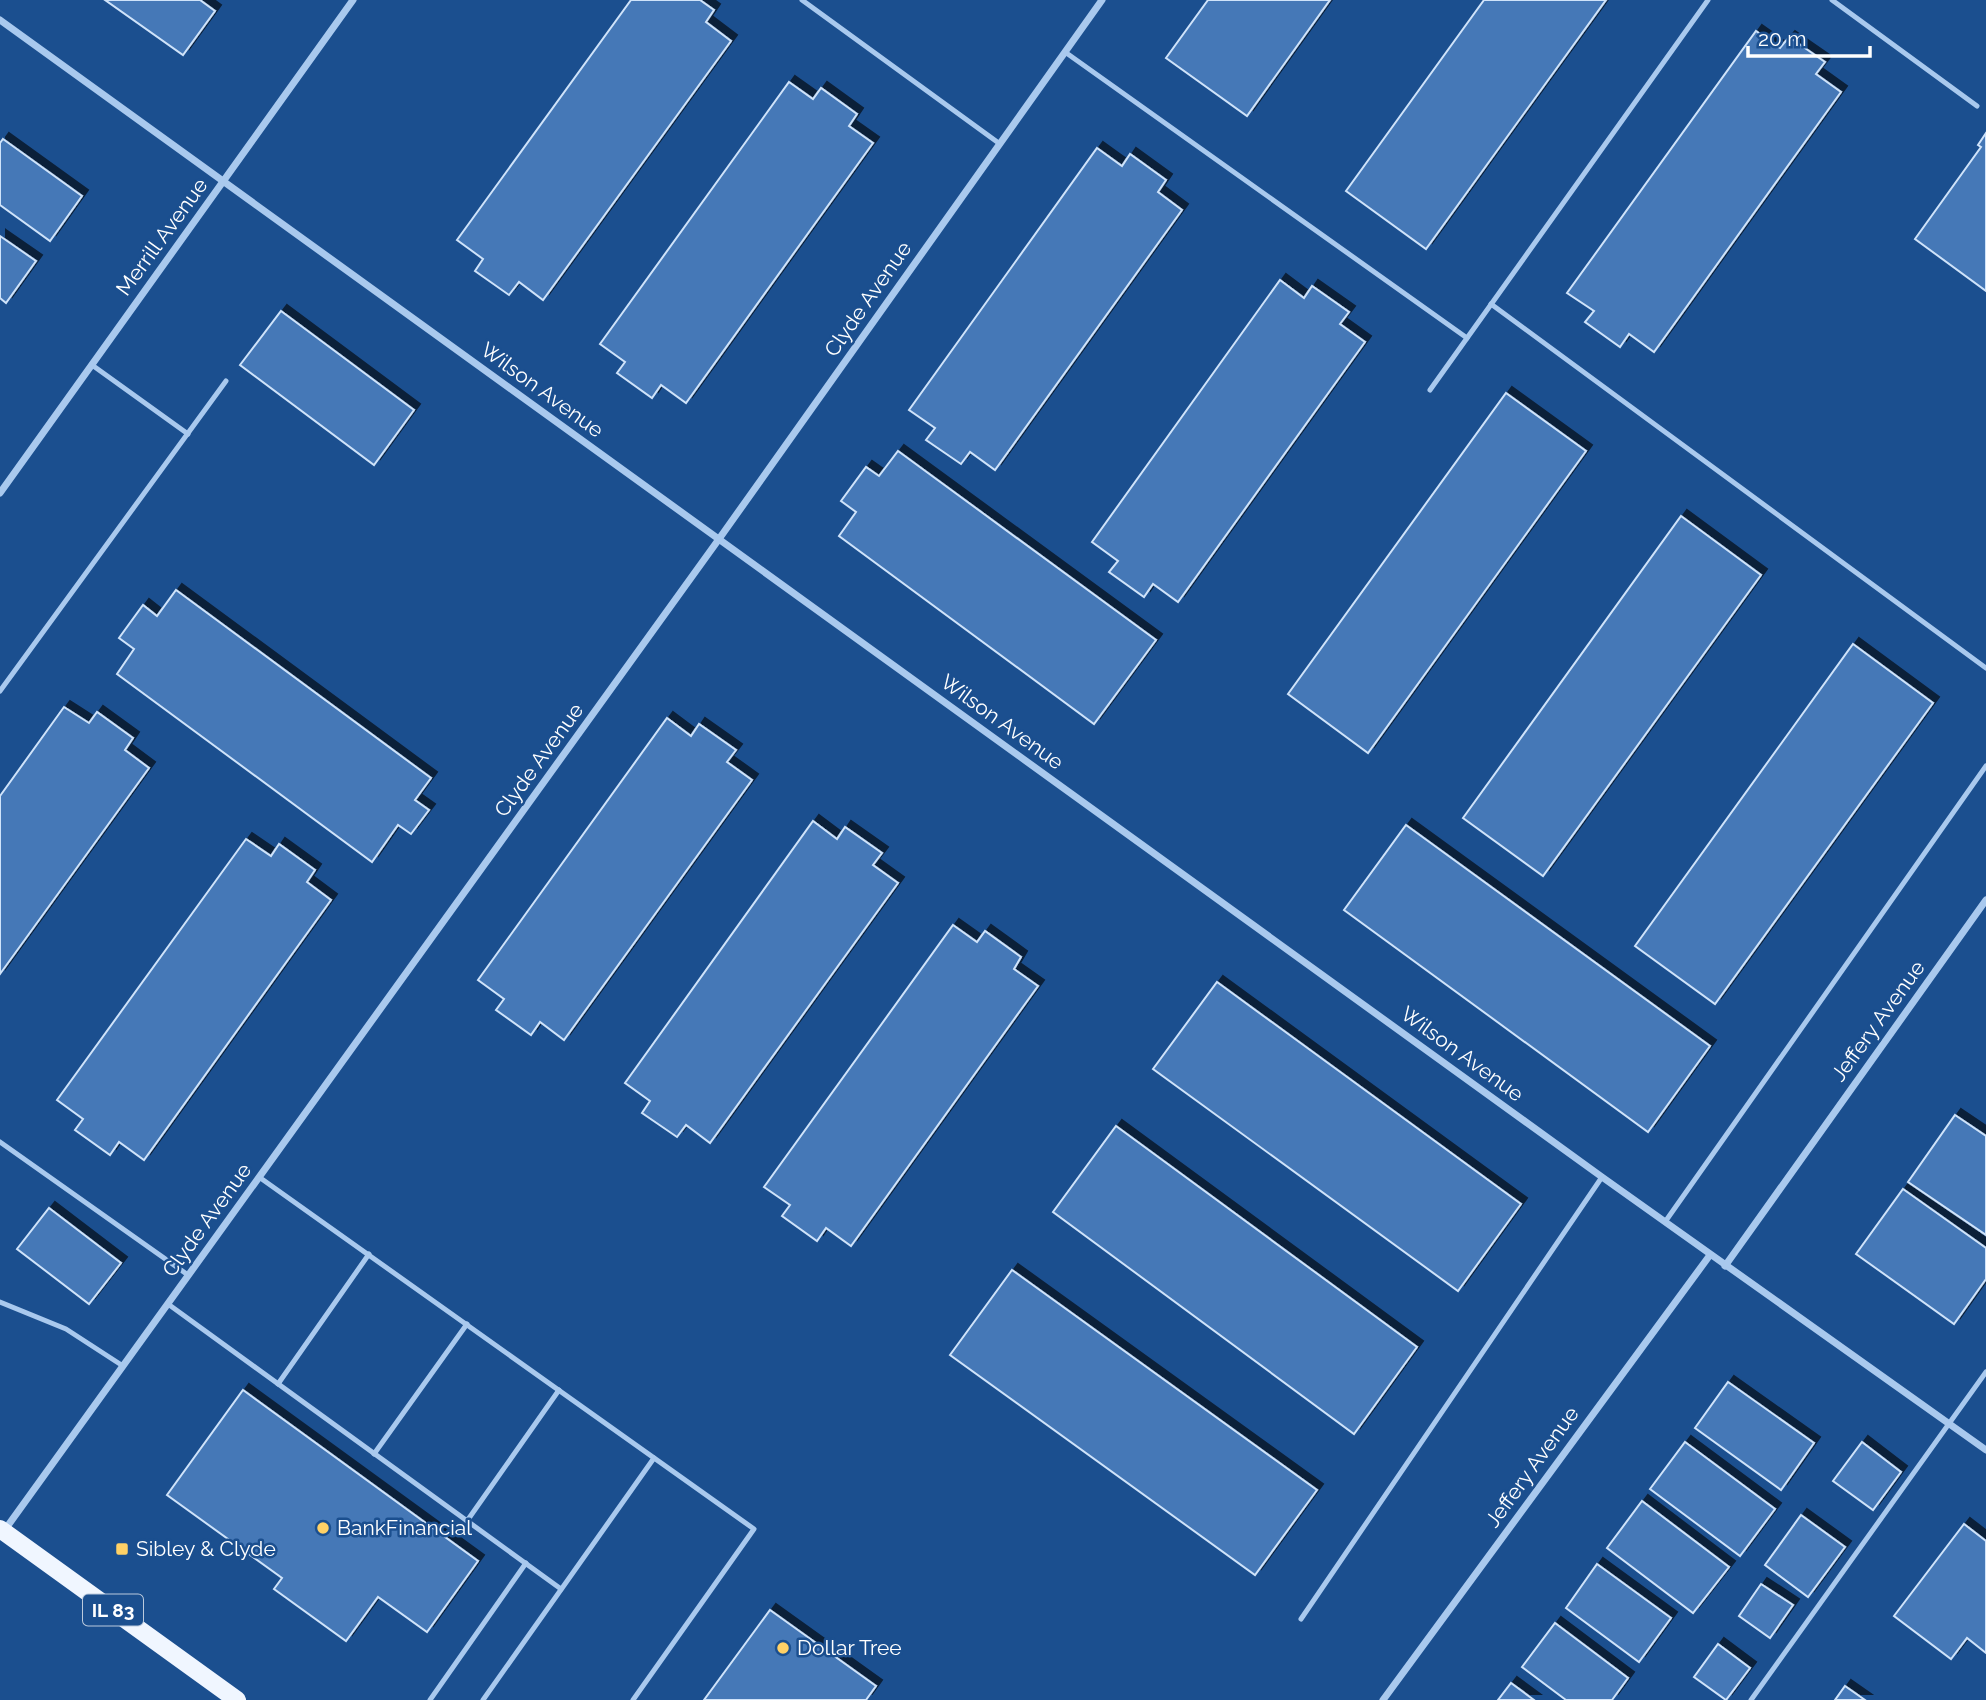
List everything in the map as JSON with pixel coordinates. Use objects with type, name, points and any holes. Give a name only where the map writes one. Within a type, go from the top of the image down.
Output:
[{"type":"main road","name":"IL 83","points":[[1,1532],[237,1700]]},
{"type":"street","name":"Merrill Avenue","points":[[0,493],[353,0]]},
{"type":"street","name":"Clyde Avenue","points":[[1,1532],[719,539],[1102,0]]},
{"type":"street","name":"Wilson Avenue","points":[[0,20],[1725,1266],[1986,1450]]},
{"type":"street","name":"Jeffery Avenue","points":[[1725,1266],[1986,900]]},
{"type":"street","name":"Jeffery Avenue","points":[[1382,1700],[1710,1255]]},
{"type":"lane","points":[[802,0],[1000,144]]},
{"type":"lane","points":[[1430,390],[1707,0]]},
{"type":"lane","points":[[1832,0],[1977,106]]},
{"type":"lane","points":[[1066,52],[1467,338]]},
{"type":"lane","points":[[1491,304],[1986,668]]},
{"type":"lane","points":[[92,365],[187,434]]},
{"type":"lane","points":[[0,691],[226,382]]},
{"type":"lane","points":[[1665,1222],[1986,766]]},
{"type":"lane","points":[[0,1142],[188,1275]]},
{"type":"lane","points":[[259,1177],[754,1529],[633,1700]]},
{"type":"lane","points":[[1301,1619],[1602,1177]]},
{"type":"lane","points":[[278,1384],[369,1254]]},
{"type":"lane","points":[[0,1302],[66,1329],[123,1366]]},
{"type":"lane","points":[[168,1304],[561,1589]]},
{"type":"lane","points":[[374,1454],[467,1324]]},
{"type":"lane","points":[[1751,1700],[1986,1372]]},
{"type":"lane","points":[[467,1521],[559,1390]]},
{"type":"lane","points":[[483,1700],[654,1458]]},
{"type":"lane","points":[[430,1700],[526,1563]]},
{"type":"building","points":[[105,0],[200,0],[215,11],[183,55]]},
{"type":"building","points":[[631,0],[700,0],[714,10],[706,22],[731,41],[543,300],[519,282],[509,295],[475,271],[483,259],[457,240]]},
{"type":"building","points":[[1208,0],[1330,0],[1247,116],[1166,58]]},
{"type":"building","points":[[1484,0],[1606,0],[1426,249],[1346,191]]},
{"type":"building","points":[[1756,31],[1780,48],[1789,37],[1825,62],[1816,74],[1841,92],[1654,352],[1629,334],[1620,347],[1585,322],[1594,311],[1567,293]]},
{"type":"building","points":[[789,82],[813,99],[821,88],[857,114],[849,126],[873,143],[686,403],[661,385],[652,398],[617,373],[625,362],[600,344]]},
{"type":"building","points":[[1986,133],[1986,291],[1915,239],[1981,147],[1978,145]]},
{"type":"building","points":[[3,139],[82,196],[50,241],[0,205],[0,143]]},
{"type":"building","points":[[1097,148],[1122,166],[1130,154],[1166,180],[1158,192],[1182,210],[995,470],[970,452],[961,464],[926,440],[935,428],[909,410]]},
{"type":"building","points":[[0,236],[36,261],[6,303],[0,298]]},
{"type":"building","points":[[1280,280],[1304,298],[1312,286],[1349,312],[1340,324],[1365,342],[1178,602],[1153,584],[1144,597],[1109,572],[1118,561],[1092,542]]},
{"type":"building","points":[[281,311],[414,410],[374,465],[240,365]]},
{"type":"building","points":[[1506,393],[1586,451],[1368,753],[1288,694]]},
{"type":"building","points":[[898,451],[1156,640],[1094,724],[839,536],[856,512],[841,501],[866,467],[879,476]]},
{"type":"building","points":[[1681,516],[1761,575],[1543,876],[1463,818]]},
{"type":"building","points":[[176,590],[431,778],[415,800],[429,810],[411,834],[398,825],[372,862],[117,674],[134,649],[119,638],[143,605],[157,616]]},
{"type":"building","points":[[1853,644],[1933,703],[1715,1004],[1635,946]]},
{"type":"building","points":[[64,707],[89,723],[97,712],[133,738],[125,750],[149,768],[0,974],[0,796]]},
{"type":"building","points":[[667,718],[691,736],[699,724],[736,750],[727,762],[752,780],[564,1040],[540,1022],[531,1035],[496,1010],[504,999],[478,980]]},
{"type":"building","points":[[813,821],[837,839],[845,827],[882,853],[873,865],[898,883],[710,1143],[686,1125],[677,1137],[642,1113],[650,1101],[625,1083]]},
{"type":"building","points":[[1406,825],[1710,1046],[1648,1132],[1344,910]]},
{"type":"building","points":[[246,839],[271,856],[279,844],[315,870],[307,882],[331,900],[144,1160],[119,1142],[110,1155],[75,1130],[83,1119],[57,1100]]},
{"type":"building","points":[[953,925],[977,942],[985,931],[1021,957],[1014,969],[1038,986],[851,1246],[826,1228],[817,1241],[782,1216],[790,1205],[764,1187]]},
{"type":"building","points":[[1217,982],[1521,1204],[1458,1291],[1153,1069]]},
{"type":"building","points":[[1955,1115],[1986,1136],[1986,1235],[1908,1182]]},
{"type":"building","points":[[1116,1126],[1417,1347],[1354,1434],[1053,1212]]},
{"type":"building","points":[[1903,1189],[1986,1248],[1986,1279],[1954,1324],[1856,1254]]},
{"type":"building","points":[[49,1208],[121,1263],[89,1304],[17,1249]]},
{"type":"building","points":[[1012,1270],[1317,1490],[1255,1575],[950,1355]]},
{"type":"building","points":[[1728,1382],[1814,1443],[1781,1490],[1695,1428]]},
{"type":"building","name":"BankFinancial","points":[[243,1390],[478,1561],[427,1632],[378,1597],[346,1641],[274,1589],[282,1578],[167,1495]]},
{"type":"building","points":[[1685,1442],[1775,1509],[1740,1556],[1650,1489]]},
{"type":"building","points":[[1862,1442],[1901,1472],[1873,1510],[1833,1481]]},
{"type":"building","points":[[1642,1501],[1729,1567],[1693,1613],[1607,1548]]},
{"type":"building","points":[[1801,1515],[1845,1547],[1808,1597],[1765,1565]]},
{"type":"building","points":[[1964,1524],[1986,1541],[1986,1653],[1967,1638],[1951,1659],[1894,1616]]},
{"type":"building","points":[[1597,1564],[1671,1618],[1639,1662],[1566,1608]]},
{"type":"building","points":[[1761,1584],[1793,1605],[1770,1638],[1739,1616]]},
{"type":"building","name":"Dollar Tree","points":[[770,1610],[876,1686],[866,1700],[704,1700]]},
{"type":"building","points":[[1555,1623],[1628,1678],[1612,1700],[1566,1700],[1522,1667]]},
{"type":"building","points":[[1718,1644],[1750,1668],[1726,1700],[1694,1677]]},
{"type":"building","points":[[1511,1683],[1534,1700],[1498,1700]]},
{"type":"building","points":[[1845,1686],[1865,1700],[1835,1700]]},
{"type":"place","name":"BankFinancial","points":[[323,1528]]},
{"type":"place","name":"Sibley & Clyde","points":[[122,1549]]},
{"type":"place","name":"Dollar Tree","points":[[783,1648]]}]
